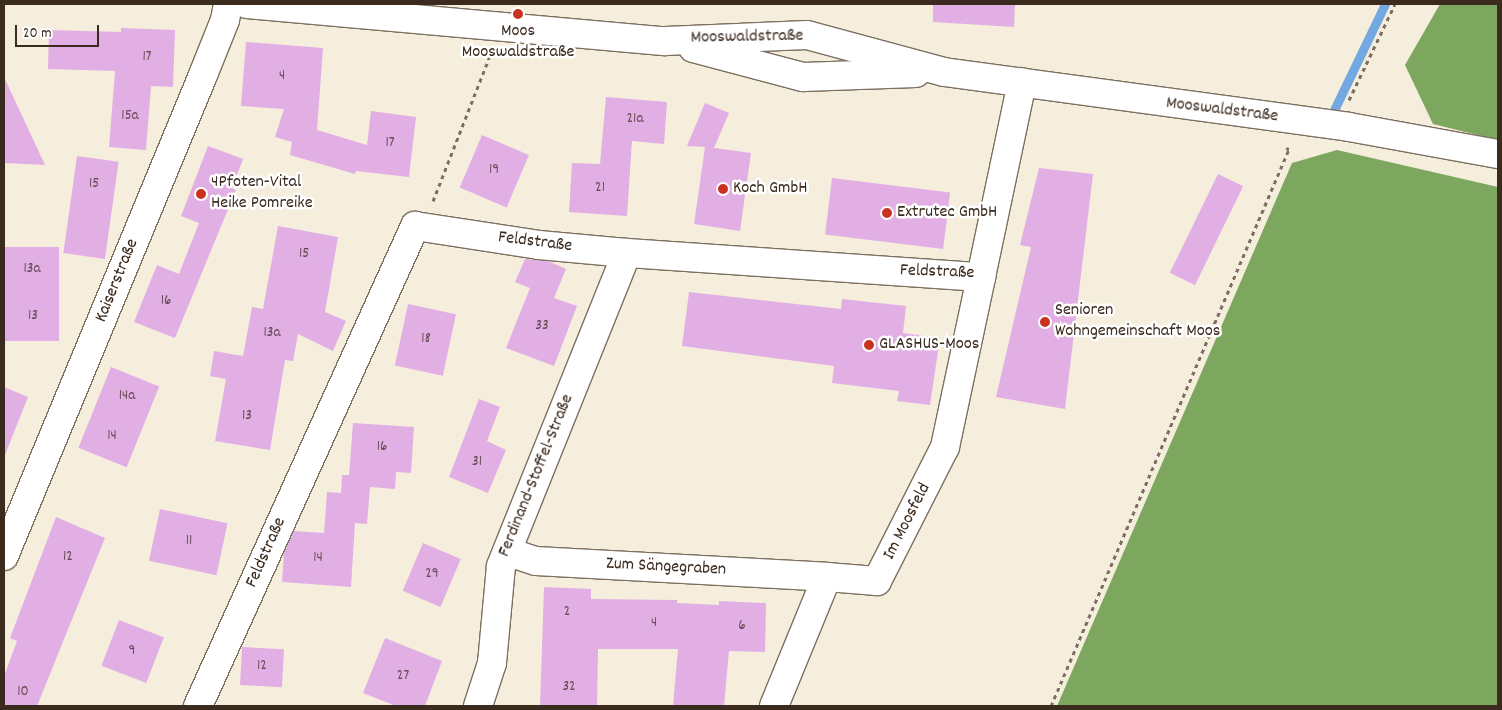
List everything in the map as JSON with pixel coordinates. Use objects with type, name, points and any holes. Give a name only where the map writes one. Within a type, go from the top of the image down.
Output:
[{"type":"street","name":"Kaiserstraße","points":[[4,556],[210,57],[228,4]]},
{"type":"street","name":"Mooswaldstraße","points":[[247,4],[665,41],[807,35],[944,72],[1337,125],[1498,154]]},
{"type":"street","name":"Mooswaldstraße","points":[[665,41],[803,77],[944,72]]},
{"type":"street","name":"Feldstraße","points":[[198,706],[415,226],[539,245],[981,278],[1022,82]]},
{"type":"street","name":"Ferdinand-Stoffel-Straße","points":[[478,706],[492,663],[502,566],[627,253]]},
{"type":"street","name":"Im Moosfeld","points":[[827,577],[877,581],[945,448],[981,278]]},
{"type":"street","name":"Zum Sängegraben","points":[[508,552],[536,562],[827,577]]},
{"type":"street","points":[[774,706],[827,577]]},
{"type":"path","points":[[1337,125],[1395,4]]},
{"type":"path","points":[[424,227],[502,26]]},
{"type":"path","points":[[1051,706],[1289,149]]},
{"type":"green space","points":[[1440,4],[1498,4],[1498,140],[1433,124],[1405,65]]},
{"type":"green space","points":[[1337,150],[1498,187],[1498,706],[1057,706],[1292,163]]},
{"type":"building","points":[[933,4],[1015,4],[1014,27],[933,22]]},
{"type":"building","points":[[121,28],[175,30],[173,87],[151,86],[146,150],[109,147],[115,71],[48,69],[49,30],[121,32]]},
{"type":"building","points":[[246,42],[323,48],[317,130],[367,145],[371,111],[416,117],[409,177],[356,171],[355,174],[290,155],[292,142],[275,137],[284,109],[241,106]]},
{"type":"building","points":[[4,77],[45,165],[4,163]]},
{"type":"building","points":[[606,97],[667,102],[664,144],[632,141],[627,216],[569,212],[572,163],[600,164]]},
{"type":"building","name":"Koch GmbH","points":[[705,103],[729,113],[714,148],[751,153],[740,231],[694,224],[705,147],[687,146]]},
{"type":"building","points":[[482,135],[529,155],[507,207],[460,187]]},
{"type":"building","points":[[208,146],[243,159],[232,188],[236,190],[175,338],[134,322],[157,265],[179,274],[199,223],[181,216]]},
{"type":"building","points":[[77,156],[119,162],[105,259],[63,253]]},
{"type":"building","name":"Senioren Wohngemeinschaft Moos","points":[[1039,168],[1093,174],[1065,409],[996,397],[1031,247],[1020,245]]},
{"type":"building","points":[[1218,174],[1243,186],[1195,285],[1170,273]]},
{"type":"building","name":"Extrutec GmbH","points":[[832,178],[950,193],[943,249],[825,235]]},
{"type":"building","points":[[278,226],[338,237],[325,312],[346,321],[333,351],[298,334],[293,361],[285,360],[270,450],[215,441],[226,379],[210,376],[214,351],[243,356],[252,307],[263,309]]},
{"type":"building","points":[[5,247],[59,247],[59,341],[5,341]]},
{"type":"building","points":[[525,259],[548,261],[566,269],[554,298],[577,306],[554,366],[506,348],[530,288],[515,282]]},
{"type":"building","points":[[689,292],[841,309],[842,299],[906,306],[903,333],[940,338],[930,405],[897,401],[899,391],[832,383],[834,366],[682,346]]},
{"type":"building","points":[[408,304],[456,314],[443,376],[395,366]]},
{"type":"building","points":[[111,367],[159,386],[127,467],[78,448]]},
{"type":"building","points":[[4,387],[28,397],[5,455],[4,455]]},
{"type":"building","points":[[479,399],[500,407],[487,441],[506,450],[488,493],[449,477]]},
{"type":"building","points":[[353,423],[414,427],[411,473],[396,472],[395,489],[370,487],[367,524],[355,523],[351,587],[282,582],[284,553],[294,531],[324,533],[327,492],[341,493],[342,475],[349,475]]},
{"type":"building","points":[[160,509],[227,523],[216,575],[149,561]]},
{"type":"building","points":[[56,517],[105,538],[37,706],[4,706],[4,676],[17,641],[10,638]]},
{"type":"building","points":[[423,543],[461,559],[440,607],[403,591]]},
{"type":"building","points":[[544,587],[591,589],[591,599],[677,600],[677,603],[719,605],[719,601],[766,603],[765,652],[729,651],[724,706],[673,706],[678,649],[598,649],[597,706],[540,706]]},
{"type":"building","points":[[119,620],[164,637],[146,683],[101,666]]},
{"type":"building","points":[[385,638],[442,661],[425,706],[396,706],[363,693]]},
{"type":"building","points":[[242,647],[284,649],[282,687],[240,685]]},
{"type":"waterway","points":[[1334,110],[1385,4]]},
{"type":"place","name":"Moos Mooswaldstraße","points":[[518,14]]},
{"type":"place","name":"Koch GmbH","points":[[723,189]]},
{"type":"place","name":"4Pfoten-Vital Heike Pomreike","points":[[201,194]]},
{"type":"place","name":"Extrutec GmbH","points":[[887,213]]},
{"type":"place","name":"Senioren Wohngemeinschaft Moos","points":[[1045,322]]},
{"type":"place","name":"GLASHUS-Moos","points":[[869,345]]}]
